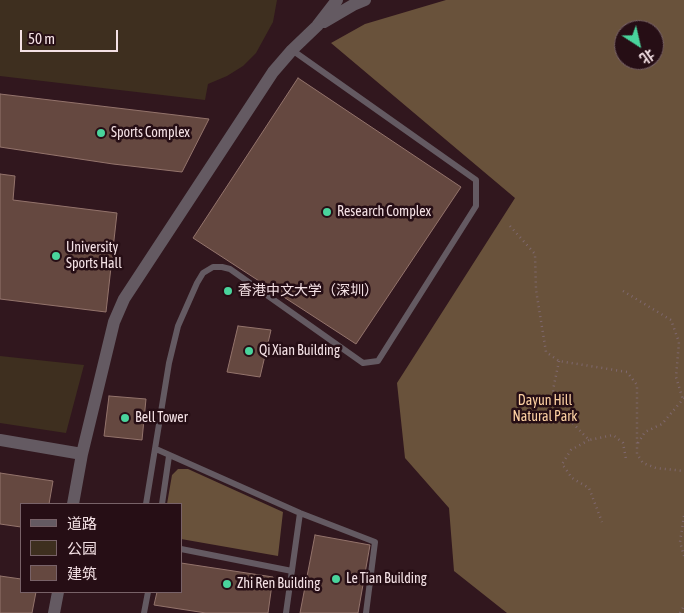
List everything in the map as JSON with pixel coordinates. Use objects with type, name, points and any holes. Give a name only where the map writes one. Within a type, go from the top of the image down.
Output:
[{"type":"street","points":[[73,503],[82,454],[114,322],[124,299],[273,72],[317,26],[337,0]]},
{"type":"street","points":[[317,26],[365,0]]},
{"type":"street","points":[[0,440],[82,454]]},
{"type":"street","points":[[54,613],[58,593]]},
{"type":"lane","points":[[146,503],[169,363],[178,326],[197,283],[204,273],[212,267],[230,269],[363,362],[378,361],[476,206],[476,180],[292,50]]},
{"type":"lane","points":[[156,449],[300,513],[375,542],[366,613]]},
{"type":"lane","points":[[162,503],[169,456]]},
{"type":"lane","points":[[286,613],[300,513]]},
{"type":"lane","points":[[182,549],[292,571]]},
{"type":"lane","points":[[144,613],[148,593]]},
{"type":"path","points":[[510,226],[535,254],[536,290],[546,352],[559,361],[628,372],[636,385],[637,454],[643,463],[656,468],[684,471]]},
{"type":"path","points":[[623,291],[670,320],[679,342],[676,377],[683,399],[662,424],[645,432],[637,444]]},
{"type":"path","points":[[559,361],[554,390],[555,405],[589,440]]},
{"type":"path","points":[[602,522],[589,488],[572,478],[562,464],[571,450],[589,440],[613,435],[623,443],[626,458]]},
{"type":"path","points":[[684,516],[680,542],[684,556]]},
{"type":"path","points":[[680,613],[684,606]]},
{"type":"green space","points":[[0,0],[277,0],[273,22],[256,53],[243,66],[227,76],[208,84],[205,100],[0,76]]},
{"type":"green space","name":"Dayun Hill Natural Park","points":[[446,0],[684,0],[684,613],[507,613],[454,571],[449,508],[405,458],[397,383],[515,198],[331,43],[365,24]]},
{"type":"green space","points":[[0,356],[84,365],[66,433],[0,423]]},
{"type":"green space","points":[[178,469],[188,469],[283,512],[278,556],[182,539],[182,503],[167,503],[172,475]]},
{"type":"building","name":"Research Complex","points":[[298,78],[461,187],[356,344],[193,238]]},
{"type":"building","name":"Sports Complex","points":[[0,94],[209,119],[182,172],[113,164],[0,147]]},
{"type":"building","name":"University Sports Hall","points":[[0,174],[15,176],[13,200],[117,213],[106,312],[0,299]]},
{"type":"building","name":"Qi Xian Building","points":[[238,326],[271,330],[260,377],[227,372]]},
{"type":"building","name":"Bell Tower","points":[[109,396],[146,399],[142,440],[104,436]]},
{"type":"building","points":[[0,473],[53,481],[49,503],[20,503],[20,527],[0,524]]},
{"type":"building","name":"Le Tian Building","points":[[315,535],[370,545],[358,613],[300,613]]},
{"type":"building","name":"Zhi Ren Building","points":[[182,563],[273,577],[268,613],[206,613],[154,605],[157,593],[182,593]]},
{"type":"building","points":[[0,576],[20,579],[20,593],[36,593],[32,613],[0,613]]},
{"type":"place","name":"Sports Complex","points":[[101,133]]},
{"type":"place","name":"Research Complex","points":[[327,212]]},
{"type":"place","name":"University Sports Hall","points":[[56,256]]},
{"type":"place","name":"香港中文大学（深圳）","points":[[228,291]]},
{"type":"place","name":"Qi Xian Building","points":[[249,351]]},
{"type":"place","name":"Bell Tower","points":[[125,418]]},
{"type":"place","name":"Le Tian Building","points":[[336,579]]},
{"type":"place","name":"Zhi Ren Building","points":[[227,584]]}]
